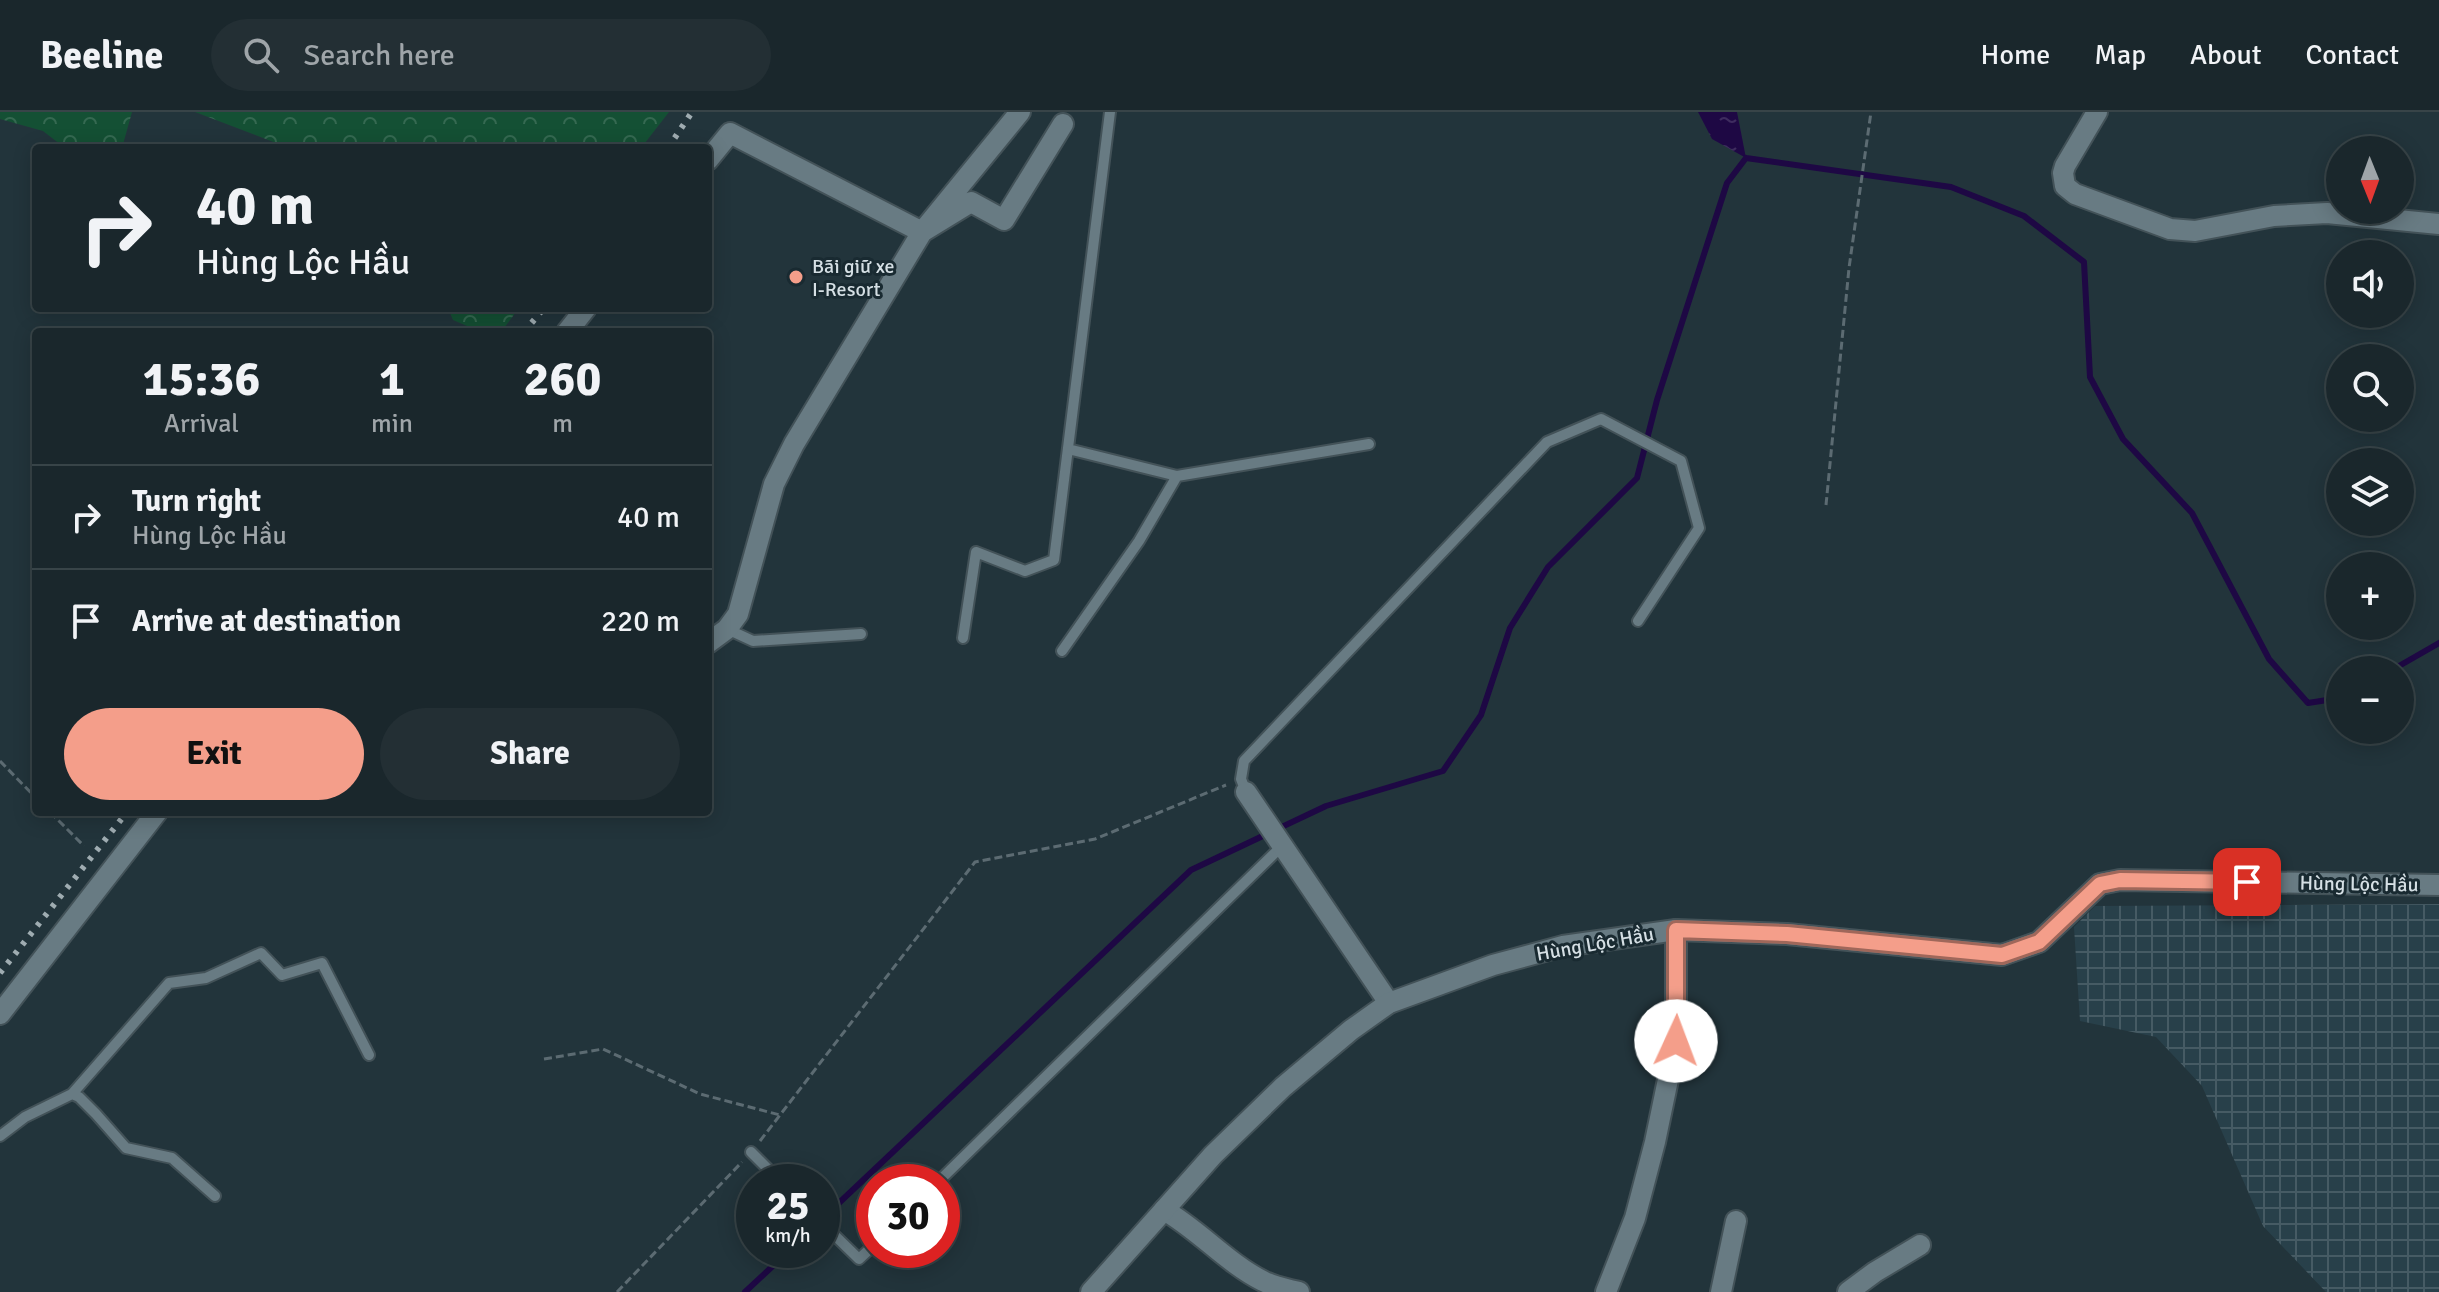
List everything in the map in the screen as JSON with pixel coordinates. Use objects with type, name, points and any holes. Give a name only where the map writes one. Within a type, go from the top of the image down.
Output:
[{"type":"street","points":[[712,640],[727,629],[738,614],[774,484],[801,431],[922,232],[1020,112]]},
{"type":"street","points":[[2097,112],[2065,166],[2065,186],[2075,194],[2170,229],[2195,231],[2274,216],[2327,213],[2439,224]]},
{"type":"street","points":[[922,232],[971,202],[1004,220],[1063,124]]},
{"type":"street","points":[[712,155],[730,133],[922,232]]},
{"type":"street","points":[[570,328],[583,312]]},
{"type":"street","points":[[1244,786],[1389,1003]]},
{"type":"street","points":[[0,1014],[154,816]]},
{"type":"street","name":"Hùng Lộc Hầu","points":[[1091,1292],[1213,1155],[1283,1087],[1351,1030],[1389,1003],[1493,965],[1563,946],[1676,930],[1787,934],[2002,955],[2039,942],[2100,884],[2120,880],[2439,885]]},
{"type":"street","points":[[1606,1292],[1635,1218],[1676,1041],[1676,930]]},
{"type":"street","points":[[1164,1210],[1253,1276],[1299,1292]]},
{"type":"street","points":[[1721,1292],[1736,1221]]},
{"type":"street","points":[[1848,1292],[1920,1245]]},
{"type":"lane","points":[[963,638],[976,552],[1025,571],[1054,560],[1110,112]]},
{"type":"lane","points":[[1244,786],[1244,761],[1547,442],[1601,419],[1681,461],[1699,528],[1638,621]]},
{"type":"lane","points":[[1068,449],[1177,476],[1369,444]]},
{"type":"lane","points":[[1062,651],[1139,541],[1177,476]]},
{"type":"lane","points":[[727,629],[753,641],[861,634]]},
{"type":"lane","points":[[956,1164],[1283,844]]},
{"type":"lane","points":[[0,1136],[25,1117],[72,1094],[169,983],[206,978],[261,953],[282,975],[322,963],[369,1055]]},
{"type":"lane","points":[[72,1094],[87,1105],[126,1148],[172,1158],[215,1196]]},
{"type":"lane","points":[[751,1152],[763,1164]]},
{"type":"lane","points":[[840,1241],[856,1256]]},
{"type":"path","points":[[1826,505],[1849,268],[1871,112]]},
{"type":"path","points":[[0,761],[32,794]]},
{"type":"path","points":[[617,1292],[751,1152],[975,862],[1095,839],[1244,786]]},
{"type":"path","points":[[54,816],[84,846]]},
{"type":"path","points":[[544,1059],[603,1049],[700,1094],[780,1115]]},
{"type":"shaded area","points":[[2439,904],[2439,1292],[2326,1292],[2263,1226],[2202,1086],[2156,1037],[2080,1021],[2074,927],[2095,906]]},
{"type":"green space","points":[[0,112],[132,112],[123,144],[60,144],[43,131],[0,119]]},
{"type":"green space","points":[[195,112],[669,112],[644,144],[279,144]]},
{"type":"green space","points":[[450,312],[516,312],[504,328],[472,328],[453,320]]},
{"type":"water","points":[[1698,112],[1737,112],[1746,158],[1712,139]]},
{"type":"waterway","points":[[1746,158],[1951,187],[2024,216],[2084,262],[2090,377],[2123,439],[2192,513],[2269,659],[2308,703],[2326,700]]},
{"type":"waterway","points":[[840,1202],[1191,870],[1326,806],[1443,771],[1481,715],[1510,628],[1548,567],[1637,478],[1657,400],[1727,183],[1746,158]]},
{"type":"waterway","points":[[2414,657],[2439,643]]},
{"type":"waterway","points":[[745,1292],[771,1268]]},
{"type":"railway","points":[[671,144],[692,112]]},
{"type":"railway","points":[[527,328],[541,312]]},
{"type":"railway","points":[[0,973],[124,816]]},
{"type":"place","name":"Bãi giữ xe I-Resort","points":[[796,277]]},
{"type":"route","points":[[1676,1041],[1676,930],[1787,934],[2002,955],[2039,942],[2100,884],[2120,880],[2247,882]]}]
